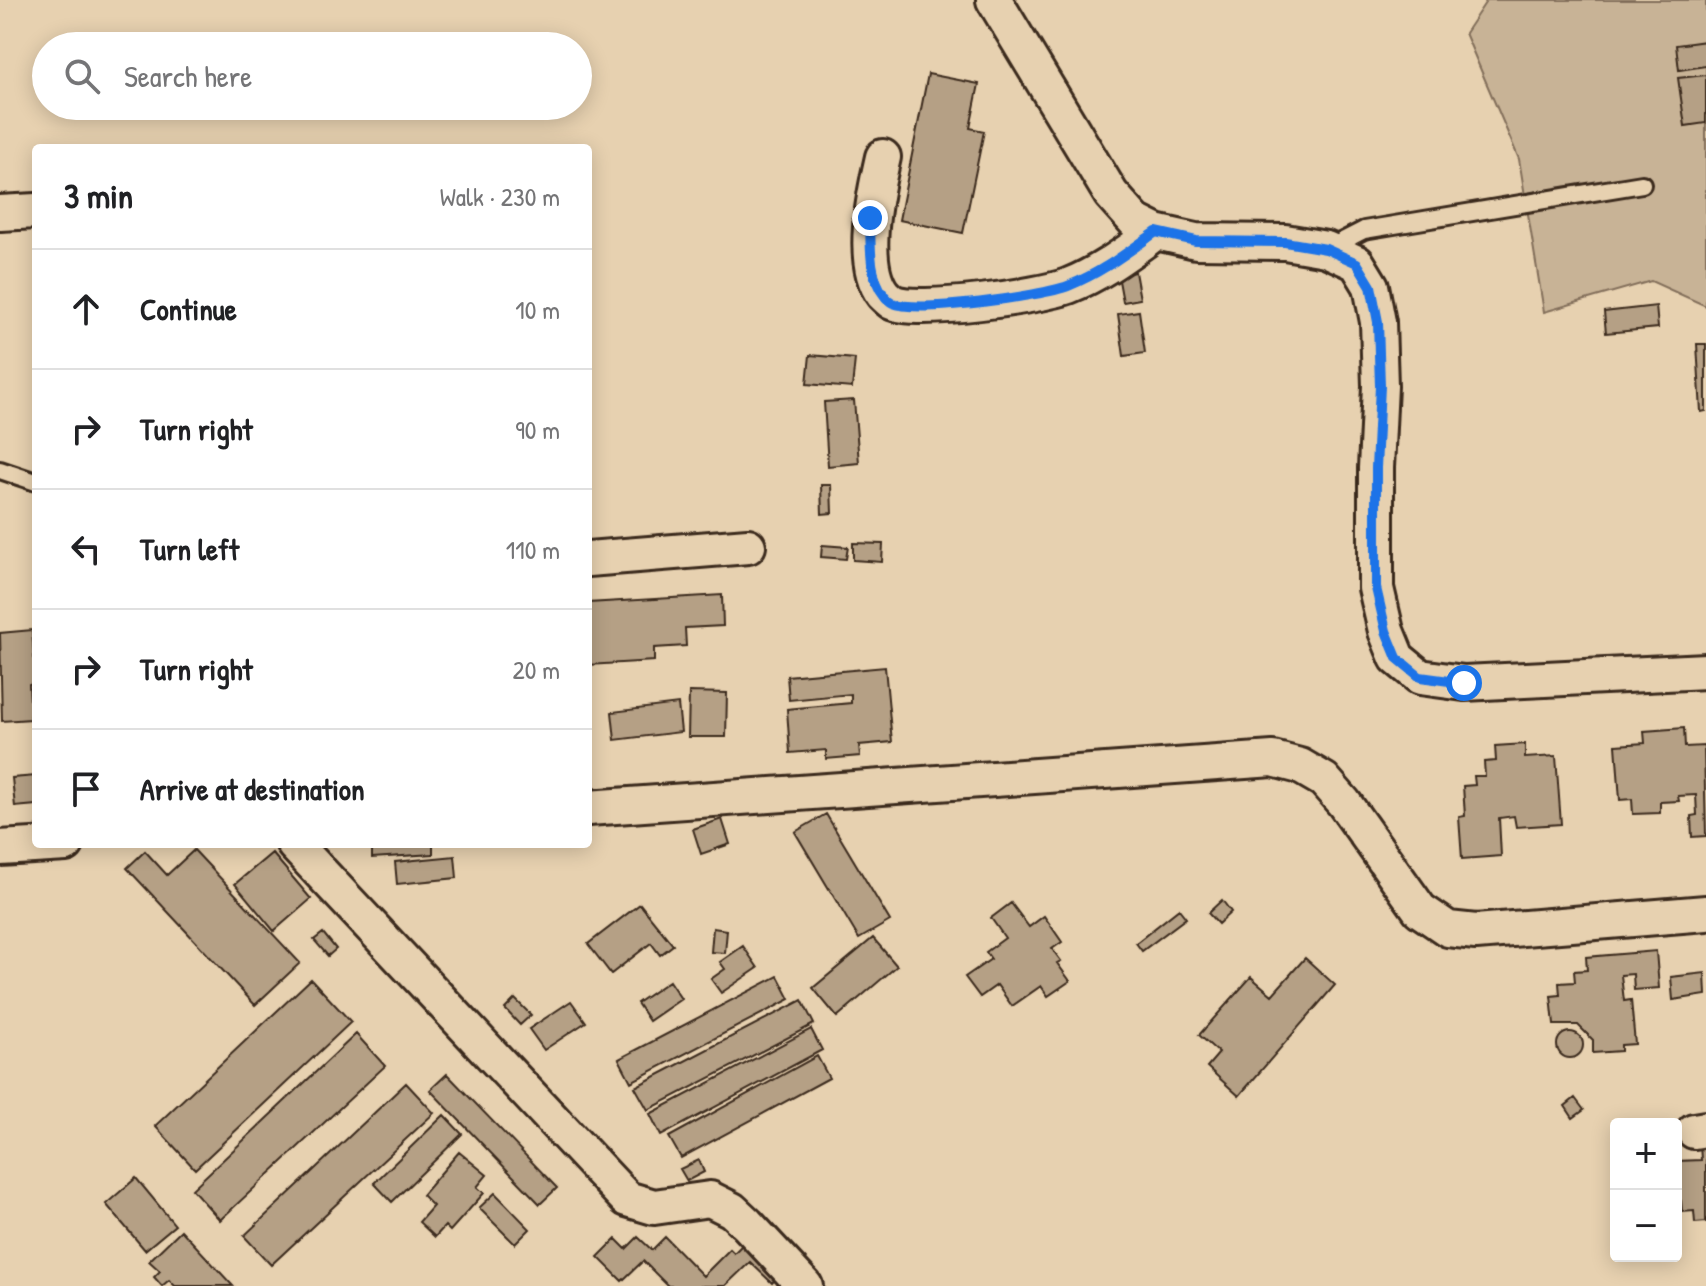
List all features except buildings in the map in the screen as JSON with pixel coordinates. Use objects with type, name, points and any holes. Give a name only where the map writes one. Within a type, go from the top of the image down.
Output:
[{"type":"street","points":[[994,0],[1111,194],[1136,222],[1156,232],[1196,241],[1285,242],[1326,249],[1357,263],[1371,286],[1378,322],[1380,386],[1376,588],[1386,631],[1397,658],[1420,677],[1464,683],[1706,671]]},
{"type":"street","points":[[883,157],[870,218],[874,276],[883,294],[893,303],[922,306],[1023,297],[1064,288],[1099,273],[1156,232]]},
{"type":"street","points":[[0,213],[32,211]]},
{"type":"street","points":[[592,559],[748,546]]},
{"type":"street","points":[[592,808],[1273,759],[1300,766],[1324,780],[1344,803],[1420,910],[1448,929],[1476,932],[1706,913]]},
{"type":"street","points":[[0,848],[32,846]]},
{"type":"street","points":[[298,848],[627,1199],[654,1207],[710,1199],[732,1210],[805,1286]]},
{"type":"lane","points":[[1326,249],[1364,230],[1642,184]]},
{"type":"lane","points":[[0,470],[32,481]]},
{"type":"shaded area","points":[[1487,0],[1706,0],[1706,306],[1651,281],[1544,312],[1519,159],[1465,33]]},
{"type":"route","points":[[870,218],[874,276],[883,294],[893,303],[922,306],[1023,297],[1064,288],[1099,273],[1156,232],[1196,241],[1285,242],[1326,249],[1357,263],[1371,286],[1378,322],[1380,386],[1376,588],[1386,631],[1397,658],[1420,677],[1464,683]]}]
